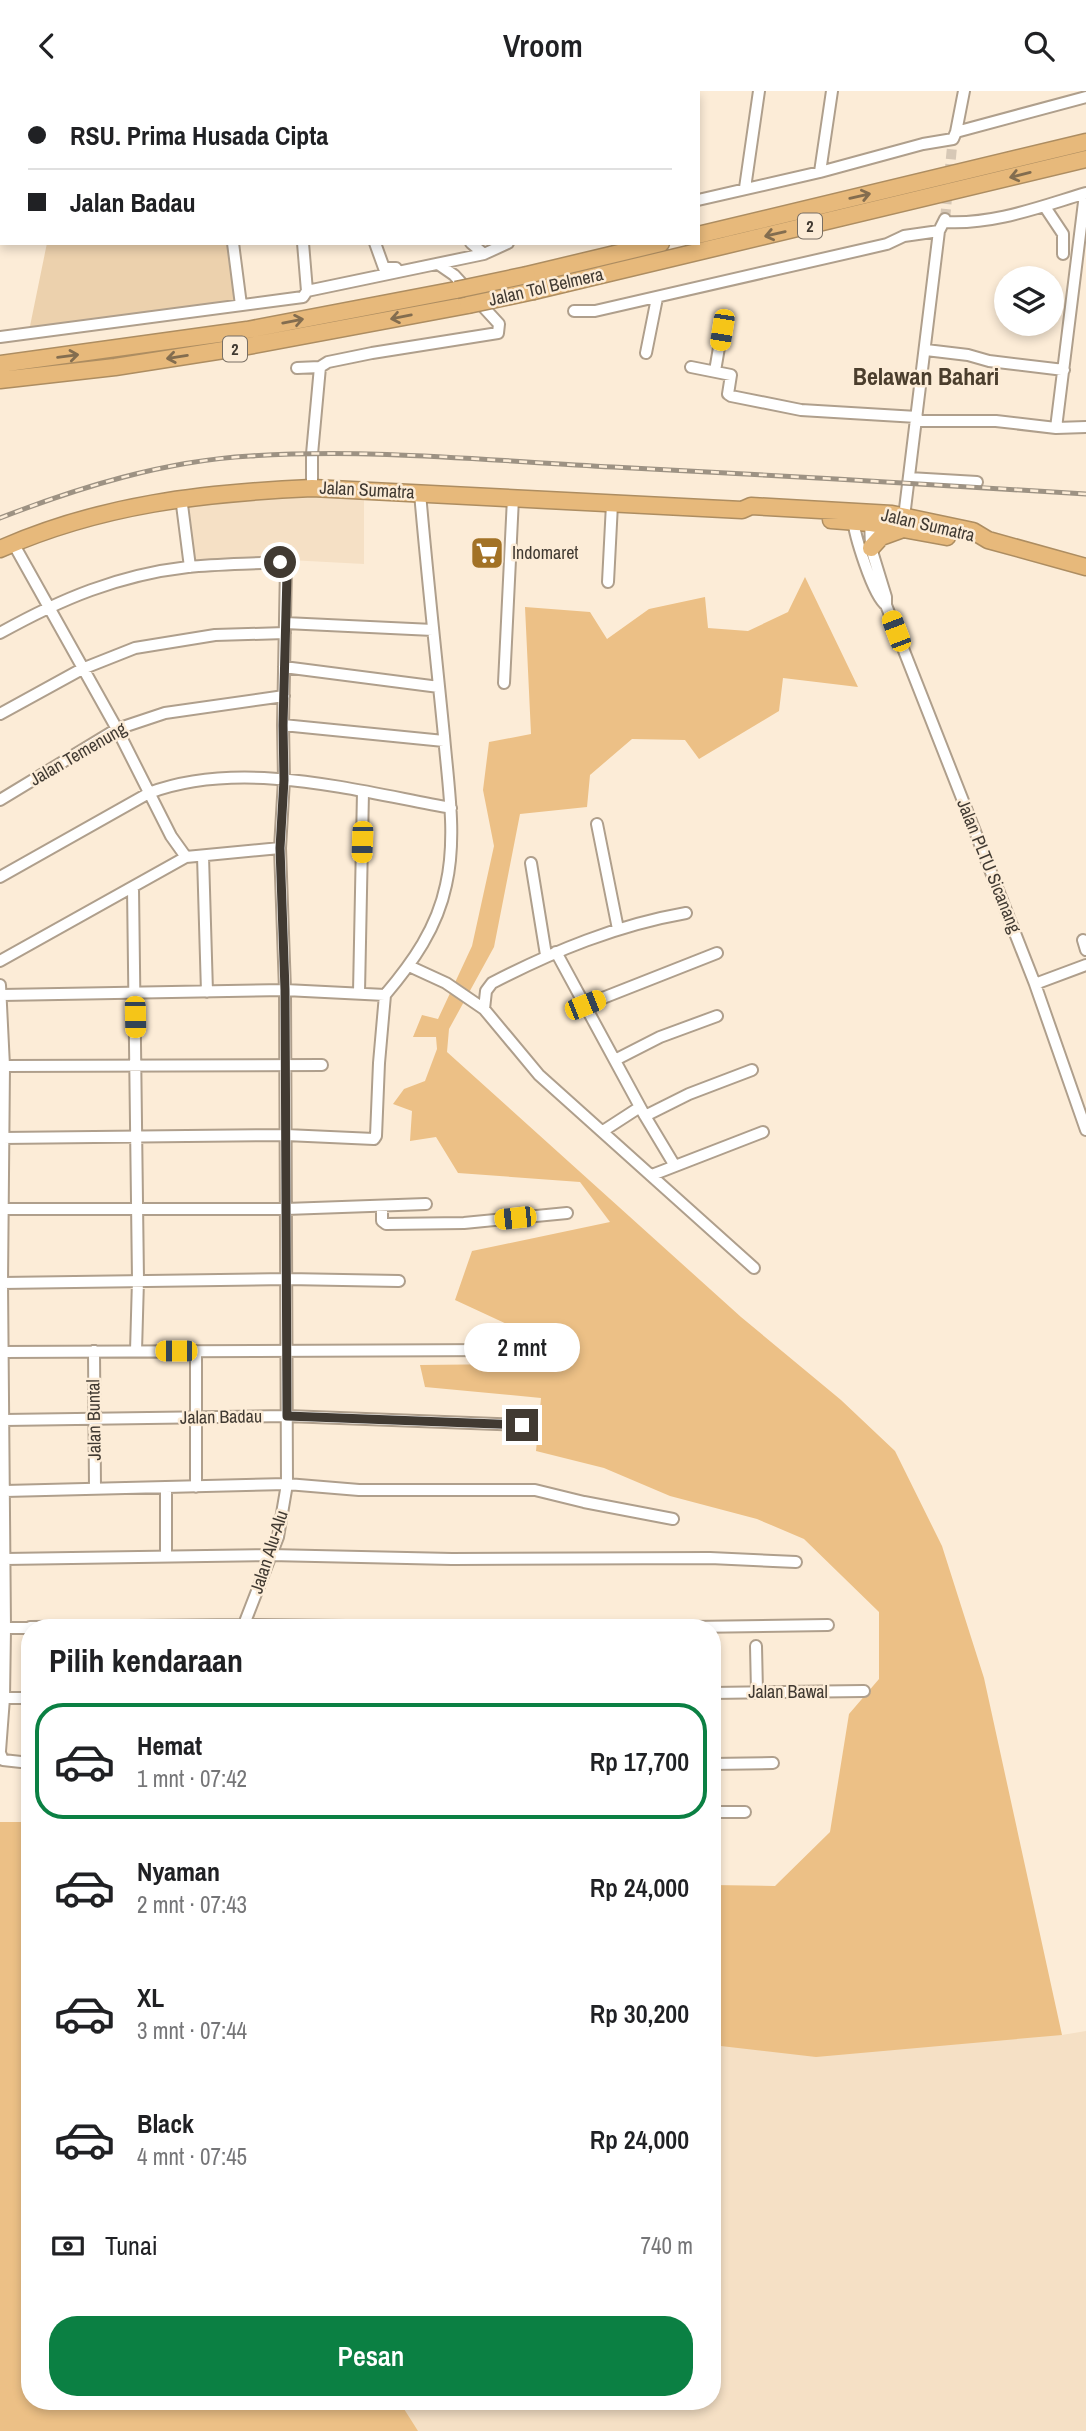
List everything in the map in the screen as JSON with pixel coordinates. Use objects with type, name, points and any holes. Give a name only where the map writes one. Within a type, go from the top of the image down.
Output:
[{"type":"highway","name":"2","points":[[700,235],[1086,142]]},
{"type":"highway","name":"Jalan Tol Belmera","points":[[0,380],[115,367],[243,347],[468,305],[1086,159]]},
{"type":"highway","name":"Jalan Tol Belmera","points":[[0,364],[247,330],[456,291],[653,245]]},
{"type":"highway","name":"Jalan Sumatra","points":[[7,546],[74,521],[181,497],[312,488],[743,510],[750,516],[862,516],[905,523],[970,541],[988,540],[1086,567]]},
{"type":"highway","points":[[871,548],[905,523]]},
{"type":"street","points":[[745,188],[758,91]]},
{"type":"street","points":[[820,172],[832,91]]},
{"type":"street","points":[[954,139],[964,91]]},
{"type":"street","points":[[700,199],[820,172],[923,144],[954,139],[1086,97]]},
{"type":"street","points":[[575,311],[595,311],[657,298],[664,294],[887,244],[943,224],[987,220],[1045,207],[1086,193],[1056,428]]},
{"type":"street","points":[[1045,207],[1063,234],[1063,254]]},
{"type":"street","points":[[905,523],[943,224]]},
{"type":"street","points":[[233,245],[241,305]]},
{"type":"street","points":[[0,337],[303,297],[306,291],[303,245]]},
{"type":"street","points":[[376,245],[384,268],[396,268],[399,272]]},
{"type":"street","points":[[473,245],[481,254]]},
{"type":"street","points":[[306,291],[440,264],[481,254],[503,245]]},
{"type":"street","points":[[297,368],[320,367],[328,362],[372,353],[498,333],[499,324],[454,275],[440,264]]},
{"type":"street","points":[[646,353],[657,298]]},
{"type":"street","points":[[715,371],[722,330]]},
{"type":"street","points":[[926,350],[1064,370]]},
{"type":"street","points":[[312,488],[312,454],[320,367]]},
{"type":"street","points":[[691,367],[731,375],[729,395],[801,410],[917,419],[996,421],[1056,428],[1086,427]]},
{"type":"street","points":[[909,478],[977,482]]},
{"type":"street","points":[[2,1138],[286,1135],[374,1139],[385,995],[409,966],[427,938],[447,882],[451,808],[420,493]]},
{"type":"street","points":[[0,633],[47,607],[113,582],[190,567],[181,497]]},
{"type":"street","points":[[504,683],[513,498]]},
{"type":"street","points":[[608,582],[612,504]]},
{"type":"street","name":"Jalan PLTU Sicanang","points":[[862,516],[886,605],[1035,984],[1083,1112],[1086,1130]]},
{"type":"street","name":"Jalan PLTU Sicanang","points":[[862,516],[873,583],[880,601],[886,605]]},
{"type":"street","points":[[7,546],[47,607],[117,729],[179,849],[186,857]]},
{"type":"street","name":"Jalan Alu-Alu","points":[[190,567],[283,562],[287,574],[284,780],[280,848],[286,1064],[287,1484],[282,1522],[247,1619]]},
{"type":"street","points":[[0,715],[112,655],[155,644],[285,628],[433,630]]},
{"type":"street","points":[[284,667],[439,687]]},
{"type":"street","name":"Jalan Temenung","points":[[0,800],[117,729],[165,713],[284,695]]},
{"type":"street","points":[[283,725],[444,741]]},
{"type":"street","points":[[0,877],[149,793],[170,785],[209,779],[242,776],[284,780],[451,808]]},
{"type":"street","points":[[359,992],[363,792]]},
{"type":"street","points":[[597,824],[618,929]]},
{"type":"street","points":[[0,961],[186,857],[280,848]]},
{"type":"street","points":[[203,856],[207,992]]},
{"type":"street","points":[[531,863],[551,954],[585,1005],[675,1166]]},
{"type":"street","points":[[133,888],[138,1280],[136,1351]]},
{"type":"street","points":[[480,1005],[492,983],[551,954],[618,929],[686,913]]},
{"type":"street","points":[[585,1005],[717,953]]},
{"type":"street","points":[[1035,984],[1086,965]]},
{"type":"street","points":[[409,966],[446,983],[480,1005],[538,1075],[754,1268]]},
{"type":"street","points":[[21,1762],[3,1760],[0,1752],[5,1628],[2,1352],[4,1066],[1,990],[285,990],[385,995]]},
{"type":"street","points":[[615,1060],[660,1037],[717,1016]]},
{"type":"street","points":[[4,1066],[323,1065]]},
{"type":"street","points":[[603,1131],[643,1111],[752,1070]]},
{"type":"street","points":[[652,1175],[763,1132]]},
{"type":"street","points":[[4,1209],[286,1209],[426,1204]]},
{"type":"street","points":[[383,1206],[382,1221],[386,1224],[464,1223],[567,1213]]},
{"type":"street","points":[[2,1283],[286,1279],[399,1281]]},
{"type":"street","points":[[2,1352],[499,1350]]},
{"type":"street","name":"Jalan Buntal","points":[[94,1351],[95,1489]]},
{"type":"street","points":[[196,1351],[196,1487]]},
{"type":"street","name":"Jalan Badau","points":[[4,1420],[287,1416],[522,1425]]},
{"type":"street","points":[[5,1491],[287,1484],[359,1490],[535,1490],[673,1519]]},
{"type":"street","points":[[166,1488],[166,1556]]},
{"type":"street","points":[[5,1559],[270,1555],[452,1559],[710,1558],[796,1562]]},
{"type":"street","points":[[721,1627],[828,1625]]},
{"type":"street","points":[[5,1628],[21,1627]]},
{"type":"street","points":[[756,1646],[757,1692]]},
{"type":"street","name":"Jalan Bawal","points":[[721,1693],[864,1691]]},
{"type":"street","points":[[4,1698],[21,1698]]},
{"type":"street","points":[[721,1765],[773,1763]]},
{"type":"street","points":[[721,1812],[745,1812]]},
{"type":"shaded area","points":[[47,245],[231,245],[236,304],[29,331]]},
{"type":"shaded area","points":[[311,491],[364,497],[364,564],[289,560],[190,567],[181,497]]},
{"type":"shaded area","points":[[805,577],[858,687],[783,678],[779,711],[699,759],[685,740],[632,739],[590,775],[587,807],[520,814],[494,947],[449,1029],[447,1052],[741,1317],[841,1400],[895,1451],[942,1546],[984,1678],[1062,2035],[816,2057],[721,2046],[721,1885],[775,1886],[830,1832],[849,1714],[879,1679],[879,1612],[804,1539],[757,1519],[670,1496],[604,1468],[536,1451],[541,1398],[425,1387],[420,1365],[518,1364],[520,1330],[455,1300],[472,1251],[610,1222],[580,1182],[458,1173],[436,1137],[410,1141],[412,1111],[393,1104],[404,1089],[425,1081],[437,1049],[436,1037],[413,1037],[422,1015],[438,1019],[472,946],[494,846],[483,790],[489,742],[531,734],[525,607],[590,612],[607,639],[649,609],[705,597],[708,628],[748,631],[788,612]]},
{"type":"shaded area","points":[[0,1822],[21,1822],[21,2410],[405,2410],[418,2431],[0,2431]]},
{"type":"shaded area","points":[[721,2006],[1062,2035],[1086,2031],[1086,2431],[385,2431],[379,2410],[721,2410]]},
{"type":"tunnel","points":[[945,219],[952,147]]},
{"type":"railway","points":[[0,518],[92,486],[186,463],[295,454],[432,456],[1086,494]]},
{"type":"place","name":"Indomaret","points":[[487,553]]},
{"type":"district","name":"Belawan Bahari","points":[[926,377]]},
{"type":"route","points":[[280,562],[285,564],[287,574],[284,780],[280,848],[285,990],[287,1416],[522,1425]]}]
